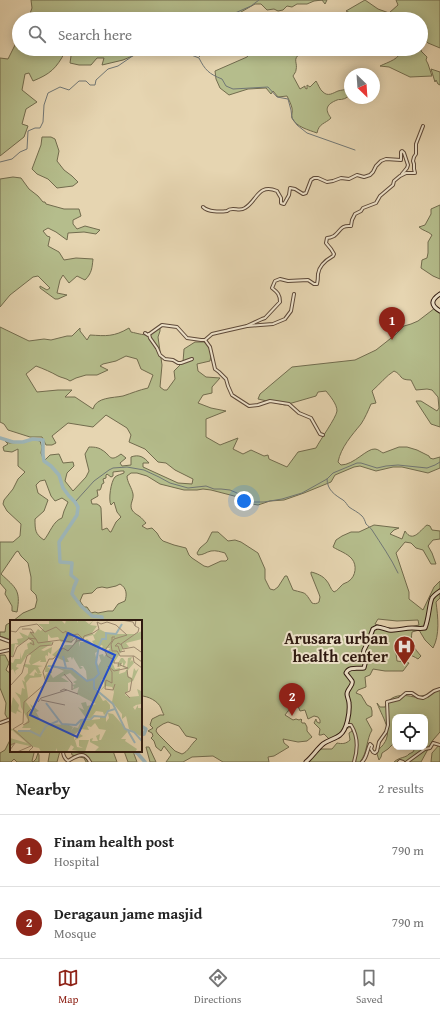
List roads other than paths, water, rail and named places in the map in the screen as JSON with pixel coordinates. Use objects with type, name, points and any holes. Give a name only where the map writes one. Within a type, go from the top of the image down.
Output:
[{"type":"main road","points":[[440,294],[434,298],[433,302],[434,307],[440,312]]},
{"type":"main road","points":[[306,762],[314,756],[324,743],[338,737],[344,730],[349,711],[347,695],[352,684],[346,673],[350,668],[364,668],[364,650],[373,629],[377,627],[382,627],[387,630],[425,628],[432,598],[440,591]]},
{"type":"street","points":[[247,326],[265,318],[280,302],[278,293],[272,288],[275,281],[280,279],[288,281],[308,280],[314,284],[317,284],[320,267],[334,254],[326,244],[327,238],[336,235],[339,230],[345,226],[351,226],[355,214],[363,208],[376,203],[380,196],[393,185],[394,181],[406,173],[415,173],[413,161],[416,154],[416,144],[423,126]]},
{"type":"street","points":[[203,207],[210,211],[225,211],[232,209],[243,210],[266,188],[277,190],[281,198],[281,203],[284,204],[290,188],[303,194],[306,193],[311,180],[314,178],[327,182],[333,182],[341,178],[349,180],[357,175],[370,175],[381,160],[401,160],[402,151],[408,165],[401,176]]},
{"type":"street","points":[[145,333],[148,335],[162,325],[177,327],[187,338],[205,340],[212,334],[216,333],[247,326],[273,324],[285,319],[291,311],[294,294]]},
{"type":"street","points":[[149,334],[160,355],[165,359],[173,360],[178,363],[192,359]]},
{"type":"street","points":[[205,340],[210,347],[215,369],[226,379],[233,396],[249,406],[270,401],[289,404],[299,413],[311,418],[320,434],[323,435]]},
{"type":"street","points":[[0,638],[10,642]]},
{"type":"street","points":[[0,652],[10,650]]},
{"type":"street","points":[[362,762],[366,756],[370,744],[372,746],[371,749],[376,753],[386,732],[388,725],[387,702],[399,699],[406,693],[412,693],[423,698],[440,689]]},
{"type":"street","points":[[0,723],[10,719]]},
{"type":"street","points":[[344,730],[348,725],[351,725],[356,736],[357,751],[354,762]]},
{"type":"street","points":[[407,762],[425,749],[430,748],[433,743],[440,745]]},
{"type":"street","points":[[63,752],[64,757],[68,761],[82,755],[85,756],[90,762]]},
{"type":"street","points":[[399,762],[403,762]]},
{"type":"waterway","points":[[237,12],[251,6],[259,0]]},
{"type":"waterway","points":[[0,162],[12,159],[20,152],[27,149],[28,131],[35,128],[40,128],[43,122],[44,105],[48,93],[60,87],[69,90],[79,81],[86,81],[90,85],[95,85],[96,80],[108,69],[118,66],[133,56]]},
{"type":"waterway","points":[[194,56],[199,58],[203,66],[208,71],[222,79],[226,86],[233,89],[268,87],[277,97],[288,99],[292,118],[297,125],[307,133],[355,150]]},
{"type":"waterway","points":[[0,438],[13,442],[23,442],[33,439],[43,440],[44,461],[59,475],[63,488],[78,507],[77,515],[59,542],[60,562],[72,563],[71,575],[77,580],[72,594],[81,606],[92,616],[102,617],[102,620]]},
{"type":"waterway","points":[[75,502],[94,481],[113,468],[127,467],[144,470],[170,483],[188,488],[206,486],[214,489],[230,490],[250,502],[264,502],[282,499],[302,493],[327,479],[333,473],[357,463],[377,468],[398,465],[427,468],[440,462]]},
{"type":"waterway","points":[[327,479],[328,486],[332,492],[363,517],[366,524],[372,529],[386,551],[398,573]]},
{"type":"waterway","points":[[142,727],[146,729],[144,734],[142,735]]},
{"type":"waterway","points":[[135,752],[145,762]]},
{"type":"place","name":"Finam health post","points":[[392,340]]},
{"type":"place","name":"Arusara urban health center","points":[[404,666]]},
{"type":"place","name":"Deragaun jame masjid","points":[[292,716]]}]
